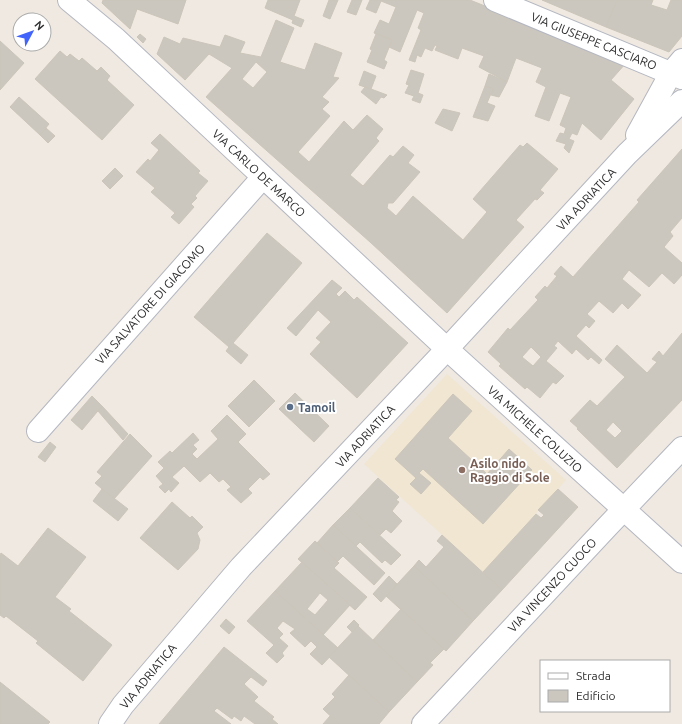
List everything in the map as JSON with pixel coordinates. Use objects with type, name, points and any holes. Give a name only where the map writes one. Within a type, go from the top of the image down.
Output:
[{"type":"street","name":"VIA CARLO DE MARCO","points":[[69,0],[116,39],[447,349]]},
{"type":"street","name":"VIA GIUSEPPE CASCIARO","points":[[495,0],[678,71]]},
{"type":"street","name":"VIA ADRIATICA","points":[[627,154],[678,71]]},
{"type":"street","name":"VIA ADRIATICA","points":[[110,724],[123,705],[240,566],[447,349],[627,154],[682,101]]},
{"type":"street","name":"VIA SALVATORE DI GIACOMO","points":[[38,431],[263,177]]},
{"type":"street","name":"VIA MICHELE COLUZIO","points":[[447,349],[682,562]]},
{"type":"street","name":"VIA VINCENZO CUOCO","points":[[423,724],[624,508],[682,448]]},
{"type":"shaded area","name":"Asilo nido Raggio di Sole","points":[[447,374],[566,480],[483,572],[364,464]]},
{"type":"building","points":[[103,0],[186,0],[178,24],[137,9],[130,29],[102,3]]},
{"type":"building","points":[[268,0],[300,0],[294,16],[304,20],[301,27],[292,23],[293,20],[265,8]]},
{"type":"building","points":[[329,0],[338,0],[330,19],[323,16]]},
{"type":"building","points":[[352,0],[362,0],[356,15],[347,12]]},
{"type":"building","points":[[370,0],[470,0],[626,63],[611,80],[634,99],[601,140],[582,123],[577,135],[572,133],[569,139],[574,141],[569,153],[564,148],[566,144],[556,141],[560,133],[564,134],[566,128],[560,125],[571,97],[560,93],[549,121],[535,116],[546,87],[536,82],[542,68],[516,58],[507,82],[479,67],[484,56],[462,48],[458,59],[435,50],[437,46],[435,45],[432,51],[425,48],[421,57],[417,55],[415,62],[409,60],[421,30],[418,28],[424,13],[417,10],[400,52],[389,47],[392,40],[374,33],[380,20],[389,24],[396,7],[381,1],[376,13],[366,9]]},
{"type":"building","points":[[542,0],[617,0],[606,27]]},
{"type":"building","points":[[617,0],[653,0],[651,5],[667,10],[671,0],[682,0],[682,36],[669,52],[606,27]]},
{"type":"building","points":[[276,20],[294,28],[280,62],[305,70],[315,43],[342,53],[333,77],[339,78],[322,97],[329,102],[322,109],[330,116],[298,152],[309,162],[344,121],[353,130],[367,115],[383,129],[376,138],[379,141],[350,175],[363,186],[390,155],[393,157],[403,146],[414,155],[408,163],[420,172],[393,203],[388,203],[387,208],[396,216],[413,196],[463,240],[487,212],[473,199],[520,145],[523,147],[527,143],[558,169],[540,190],[544,193],[537,200],[535,199],[516,220],[524,227],[447,313],[370,242],[206,97],[232,68],[209,54],[185,80],[157,54],[164,37],[180,44],[183,38],[220,47],[225,35],[245,42],[240,53],[261,57]],"holes":[[[256,62],[267,72],[253,88],[242,79]]]},
{"type":"building","points":[[140,34],[146,39],[143,43],[137,37]]},
{"type":"building","points":[[376,34],[392,40],[384,60],[387,62],[384,69],[367,62]]},
{"type":"building","points":[[0,41],[24,63],[0,90]]},
{"type":"building","points":[[60,51],[67,57],[70,54],[79,61],[82,58],[97,71],[101,67],[110,76],[107,80],[134,105],[102,140],[35,79]]},
{"type":"building","points":[[411,70],[424,74],[418,93],[423,95],[420,103],[412,100],[414,96],[405,93],[409,85],[406,84]]},
{"type":"building","points":[[364,71],[376,76],[371,89],[359,85]]},
{"type":"building","points":[[489,74],[507,82],[499,97],[491,95],[493,89],[485,86]]},
{"type":"building","points":[[485,86],[493,89],[487,103],[495,106],[488,121],[473,117]]},
{"type":"building","points":[[365,87],[387,95],[384,98],[381,97],[376,104],[361,92]]},
{"type":"building","points":[[19,97],[49,124],[40,135],[10,107]]},
{"type":"building","points":[[443,109],[460,113],[452,131],[435,123]]},
{"type":"building","points":[[46,128],[55,136],[48,143],[40,135]]},
{"type":"building","points":[[160,134],[200,171],[198,173],[208,181],[195,196],[197,198],[191,204],[194,207],[179,224],[171,217],[175,213],[151,192],[155,188],[136,172],[148,159],[150,161],[159,150],[151,143]]},
{"type":"building","points":[[682,149],[682,218],[670,232],[673,236],[664,247],[682,263],[682,275],[674,284],[662,273],[649,287],[629,270],[622,279],[641,295],[628,309],[622,303],[613,313],[599,301],[587,314],[595,321],[589,328],[586,325],[576,336],[602,360],[599,364],[591,357],[588,360],[576,349],[572,354],[558,341],[554,346],[557,348],[546,361],[564,376],[556,384],[553,382],[540,398],[527,387],[525,389],[499,366],[501,364],[488,352],[508,328],[510,330],[538,300],[535,297],[545,286],[547,288],[557,276],[554,274],[561,266],[573,277],[639,202],[637,200]],"holes":[[[531,347],[541,357],[533,366],[522,357]]]},
{"type":"building","points":[[115,168],[123,176],[110,189],[102,181]]},
{"type":"building","points":[[267,233],[302,263],[233,343],[248,355],[241,364],[226,351],[229,347],[194,317]]},
{"type":"building","points":[[332,280],[342,288],[336,294],[339,297],[345,291],[354,300],[357,297],[408,343],[357,398],[310,354],[321,342],[316,338],[331,322],[318,310],[296,336],[287,328]]},
{"type":"building","points":[[682,333],[682,400],[617,468],[570,421],[590,400],[597,406],[625,377],[605,359],[617,345],[647,373],[657,362],[652,359],[659,351],[663,356]],"holes":[[[613,422],[622,431],[615,438],[606,430]]]},
{"type":"building","points":[[254,380],[275,401],[249,427],[228,406]]},
{"type":"building","points":[[295,393],[329,426],[314,442],[279,409]]},
{"type":"building","points":[[453,394],[472,411],[448,438],[487,474],[509,449],[532,470],[483,524],[423,469],[419,473],[431,483],[421,494],[410,484],[416,478],[395,459]]},
{"type":"building","points":[[92,396],[102,406],[82,430],[71,420]]},
{"type":"building","points":[[102,406],[128,434],[123,440],[98,411]]},
{"type":"building","points":[[227,415],[246,434],[238,442],[270,474],[263,480],[260,477],[248,489],[252,493],[241,503],[227,490],[231,487],[223,479],[219,482],[210,473],[200,482],[184,466],[172,477],[179,483],[171,492],[169,489],[165,493],[159,487],[163,484],[156,476],[164,468],[158,462],[170,451],[172,453],[193,433],[199,440],[193,445],[197,449],[192,454],[197,459],[218,439],[211,431]]},
{"type":"building","points":[[130,434],[152,456],[114,499],[95,483],[102,476],[97,472]]},
{"type":"building","points":[[50,442],[56,447],[45,462],[38,457]]},
{"type":"building","points":[[378,478],[399,497],[396,500],[399,502],[392,511],[402,521],[391,533],[386,529],[380,535],[350,508]]},
{"type":"building","points":[[102,489],[128,509],[118,521],[93,501]]},
{"type":"building","points":[[558,489],[578,507],[502,590],[483,572],[536,514],[541,518],[544,515],[538,510]]},
{"type":"building","points":[[172,502],[190,518],[192,516],[203,527],[197,533],[200,540],[198,549],[178,570],[140,538]]},
{"type":"building","points":[[350,508],[401,555],[391,565],[385,560],[382,563],[360,542],[356,546],[333,525]]},
{"type":"building","points":[[333,525],[385,573],[374,585],[343,556],[337,562],[317,543]]},
{"type":"building","points":[[48,528],[86,557],[55,597],[71,609],[69,611],[112,645],[83,681],[36,643],[38,641],[6,616],[4,618],[0,615],[1,553],[18,566]]},
{"type":"building","points":[[442,535],[502,590],[473,621],[414,566],[419,560],[426,567],[444,547],[437,541]]},
{"type":"building","points":[[315,541],[339,563],[334,568],[367,597],[355,610],[298,559]]},
{"type":"building","points":[[302,562],[350,605],[323,635],[275,591]],"holes":[[[320,593],[328,600],[315,615],[307,609]]]},
{"type":"building","points":[[414,566],[473,621],[446,651],[386,596]]},
{"type":"building","points":[[389,576],[397,584],[381,602],[373,594]]},
{"type":"building","points":[[275,591],[338,648],[322,665],[310,654],[317,647],[311,641],[305,647],[290,633],[295,629],[283,621],[277,628],[283,634],[279,638],[288,646],[282,653],[284,656],[277,663],[266,653],[274,645],[247,621]]},
{"type":"building","points":[[401,609],[444,649],[430,663],[433,665],[417,682],[373,640]]},
{"type":"building","points":[[226,619],[235,627],[229,634],[220,626]]},
{"type":"building","points":[[354,620],[359,625],[352,632],[347,627]]},
{"type":"building","points":[[358,626],[417,682],[389,712],[329,657]]},
{"type":"building","points":[[224,647],[267,681],[263,686],[251,677],[244,684],[258,697],[254,701],[274,717],[267,724],[255,724],[244,716],[241,721],[234,716],[232,719],[217,708],[214,711],[231,724],[159,724]]},
{"type":"building","points":[[349,675],[389,712],[379,724],[339,724],[323,709],[335,697],[332,694]]},
{"type":"building","points":[[0,682],[50,722],[48,724],[0,724]]},
{"type":"building","points":[[330,716],[339,724],[323,724]]},
{"type":"building","points":[[272,719],[278,724],[267,724]]},
{"type":"place","name":"Tamoil","points":[[290,407]]},
{"type":"place","name":"Asilo nido Raggio di Sole","points":[[462,470]]}]
